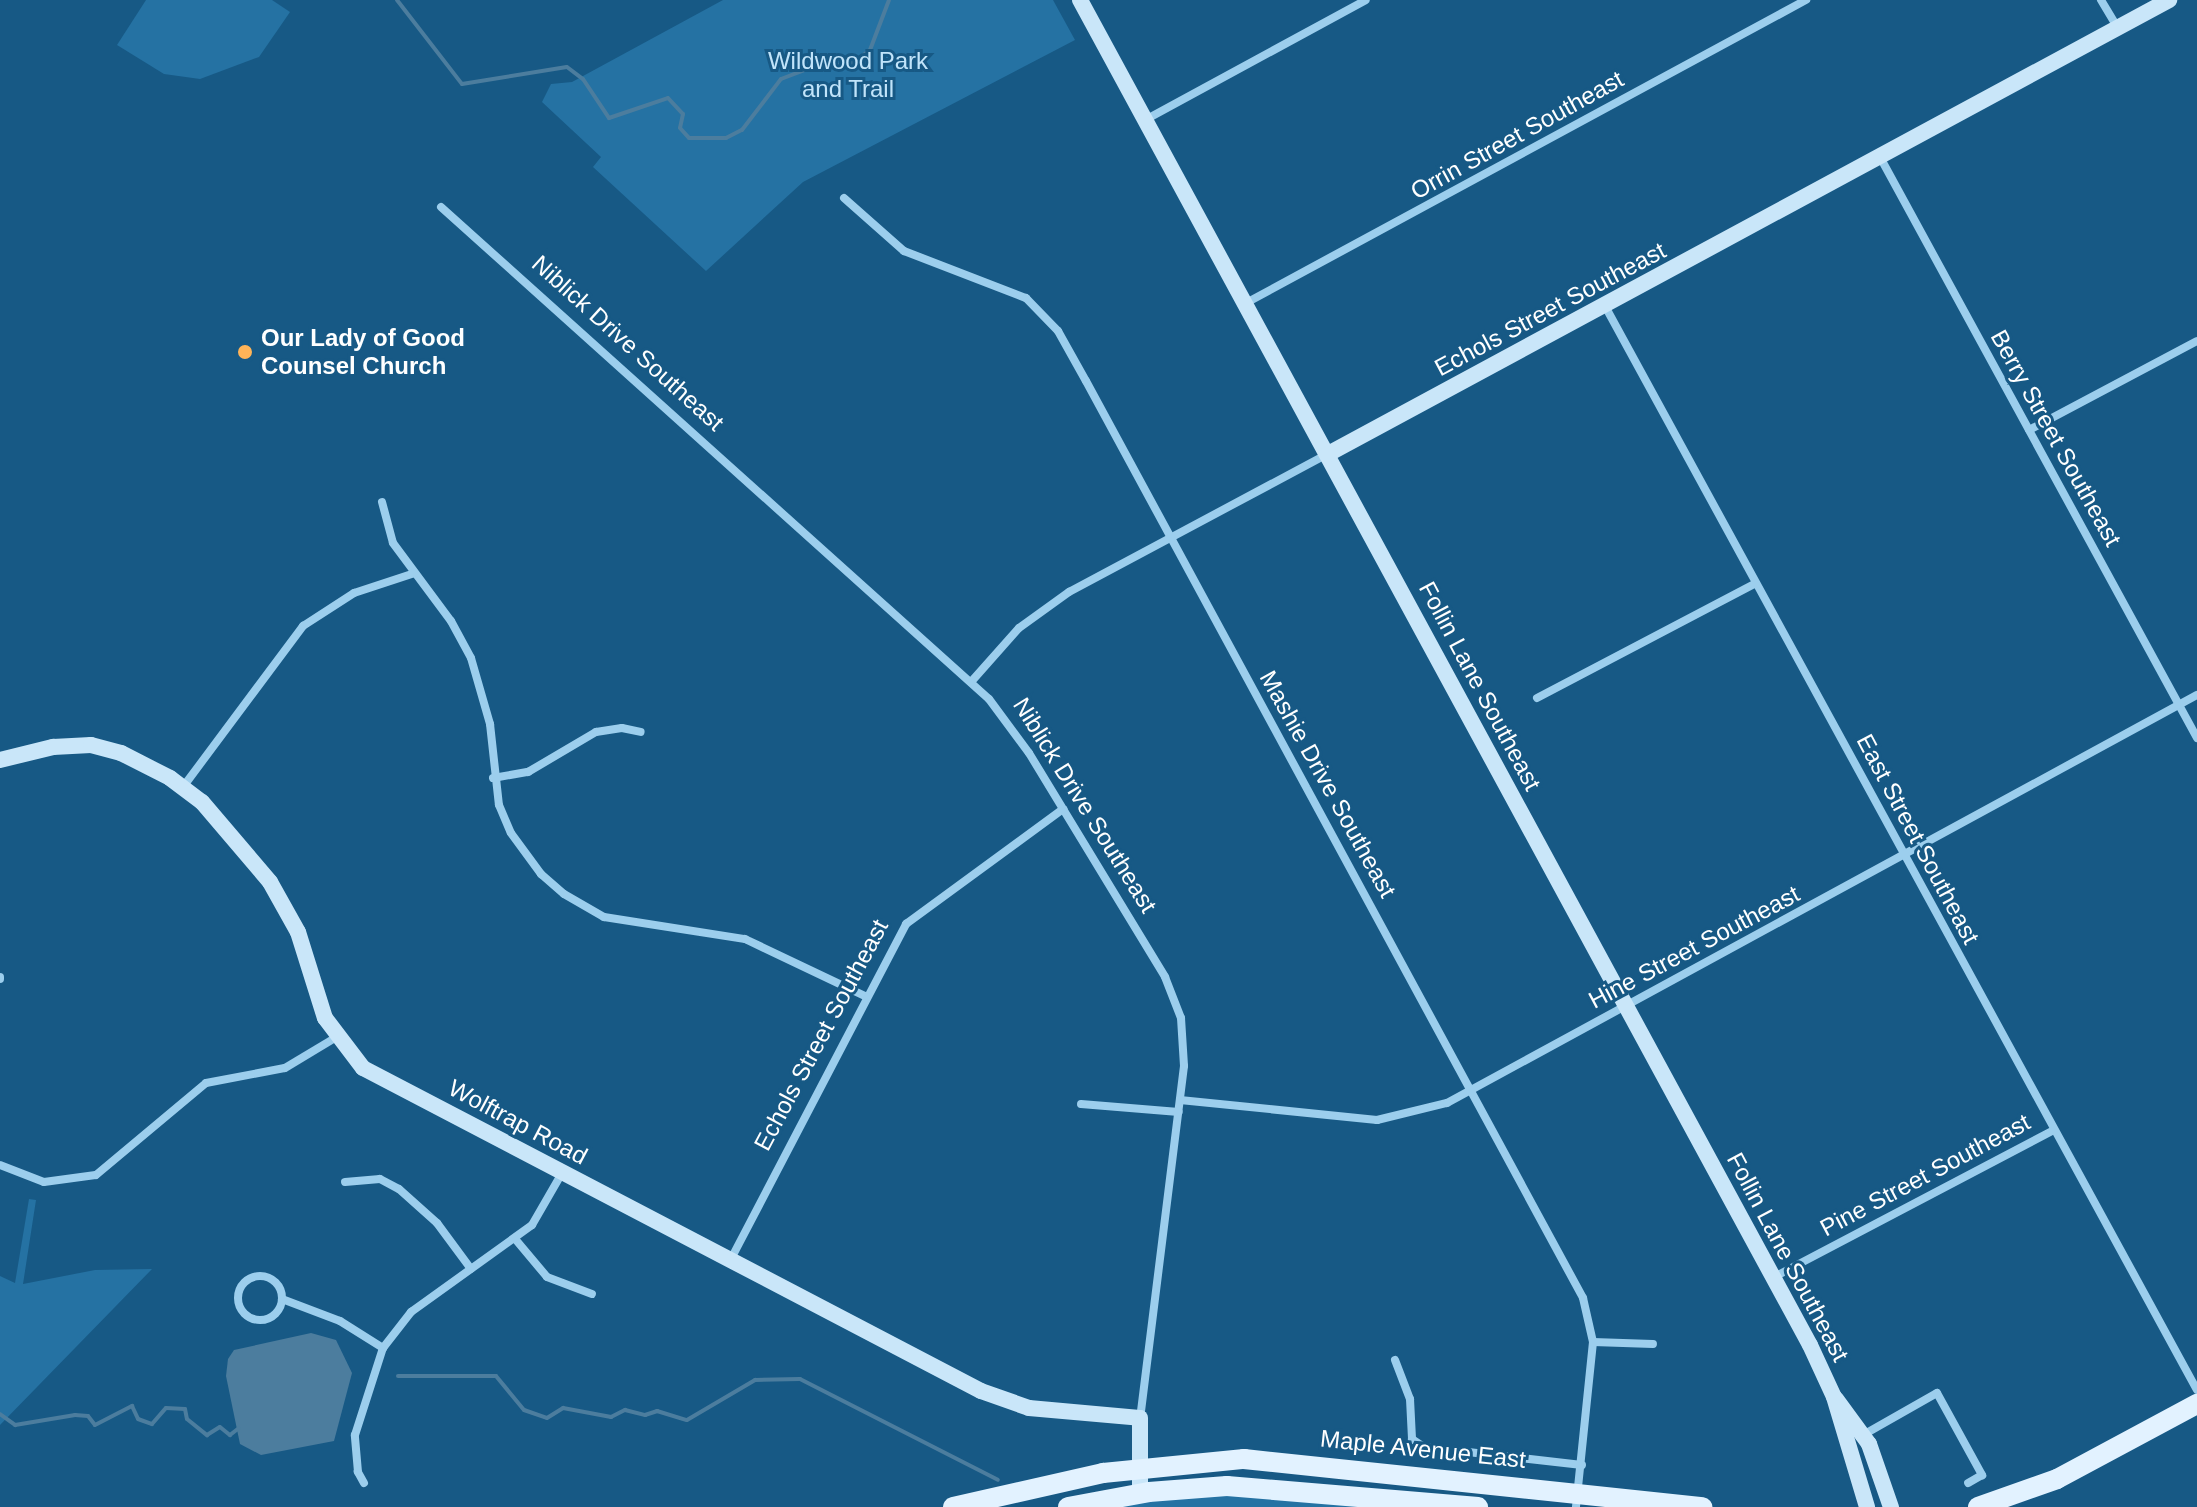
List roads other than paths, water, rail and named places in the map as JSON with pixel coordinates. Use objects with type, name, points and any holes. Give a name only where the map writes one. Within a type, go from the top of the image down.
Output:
[{"type":"main road","points":[[2019,1507],[2057,1479],[2197,1404]]},
{"type":"main road","name":"Maple Avenue East","points":[[953,1507],[1137,1468],[1244,1459],[1290,1461],[1577,1500],[1702,1507]]},
{"type":"main road","points":[[1978,1507],[2057,1479]]},
{"type":"main road","points":[[1068,1507],[1140,1494],[1275,1487],[1478,1507]]},
{"type":"street","name":"Follin Lane Southeast","points":[[1080,0],[1774,1277],[1834,1397],[1867,1507]]},
{"type":"street","points":[[1145,120],[1366,0]]},
{"type":"street","name":"Orrin Street Southeast","points":[[1246,303],[1806,0]]},
{"type":"street","points":[[2101,0],[2117,28]]},
{"type":"street","name":"Echols Street Southeast","points":[[971,682],[1040,611],[2169,0]]},
{"type":"street","name":"Berry Street Southeast","points":[[1880,157],[2197,738]]},
{"type":"street","name":"Mashie Drive Southeast","points":[[844,198],[904,251],[1011,290],[1043,312],[1172,541],[1568,1266],[1593,1342],[1577,1500]]},
{"type":"street","name":"Niblick Drive Southeast","points":[[441,207],[971,682],[1000,712],[1063,809],[1174,995],[1184,1039],[1180,1100],[1140,1418],[1137,1468],[1140,1494]]},
{"type":"street","name":"East Street Southeast","points":[[1605,306],[2052,1131],[2197,1390]]},
{"type":"street","points":[[2029,430],[2197,341]]},
{"type":"street","points":[[382,502],[393,543],[471,658],[490,724],[493,778],[504,818],[526,857],[586,909],[629,924],[745,939],[865,996]]},
{"type":"street","points":[[183,787],[303,626],[354,593],[415,573]]},
{"type":"street","points":[[1537,698],[1756,583]]},
{"type":"street","name":"Hine Street Southeast","points":[[1180,1100],[1377,1120],[1424,1112],[1626,1008],[2197,695]]},
{"type":"street","points":[[493,778],[528,772],[596,732],[622,728],[641,732]]},
{"type":"street","name":"Wolftrap Road","points":[[0,760],[53,747],[91,745],[144,763],[183,787],[252,855],[270,882],[298,932],[335,1038],[363,1068],[1008,1402],[1066,1414],[1140,1418]]},
{"type":"street","name":"Echols Street Southeast","points":[[732,1257],[865,996],[906,924],[1063,809]]},
{"type":"street","points":[[0,1165],[44,1182],[96,1175],[206,1083],[285,1068],[335,1038]]},
{"type":"street","points":[[1081,1104],[1179,1112]]},
{"type":"street","name":"Pine Street Southeast","points":[[1774,1277],[2052,1131]]},
{"type":"street","points":[[364,1483],[358,1472],[355,1435],[383,1348],[411,1312],[516,1240],[543,1210],[562,1173]]},
{"type":"street","points":[[345,1182],[380,1179],[399,1189],[437,1223],[471,1269]]},
{"type":"street","points":[[516,1240],[547,1277],[592,1294]]},
{"type":"street","points":[[282,1299],[280,1309],[264,1321],[245,1316],[237,1298],[240,1288],[256,1276],[275,1281],[282,1299],[340,1321],[383,1348]]},
{"type":"street","points":[[1593,1342],[1653,1344]]},
{"type":"street","points":[[1395,1360],[1410,1399],[1412,1439],[1424,1447],[1582,1465]]},
{"type":"street","points":[[1863,1435],[1937,1393],[1982,1475],[1968,1483]]},
{"type":"street","name":"Follin Lane Southeast","points":[[1834,1397],[1863,1435],[1879,1464],[1891,1507]]},
{"type":"waterway","points":[[397,0],[462,84],[567,67],[583,79],[609,118],[668,98],[683,114],[680,128],[689,138],[726,138],[742,130],[781,79],[813,67],[851,64],[870,50],[889,0]]},
{"type":"waterway","points":[[398,1376],[496,1376],[524,1410],[547,1418],[563,1408],[611,1417],[625,1410],[645,1415],[657,1411],[687,1420],[755,1380],[800,1379],[998,1480]]},
{"type":"waterway","points":[[0,1414],[15,1425],[75,1415],[88,1416],[95,1425],[132,1406],[138,1419],[152,1424],[166,1408],[185,1409],[187,1419],[207,1435],[220,1427],[230,1435],[239,1428]]},
{"type":"place","name":"Our Lady of Good Counsel Church","points":[[245,352]]},
{"type":"park label","name":"Wildwood Park and Trail","points":[[848,75]]}]
